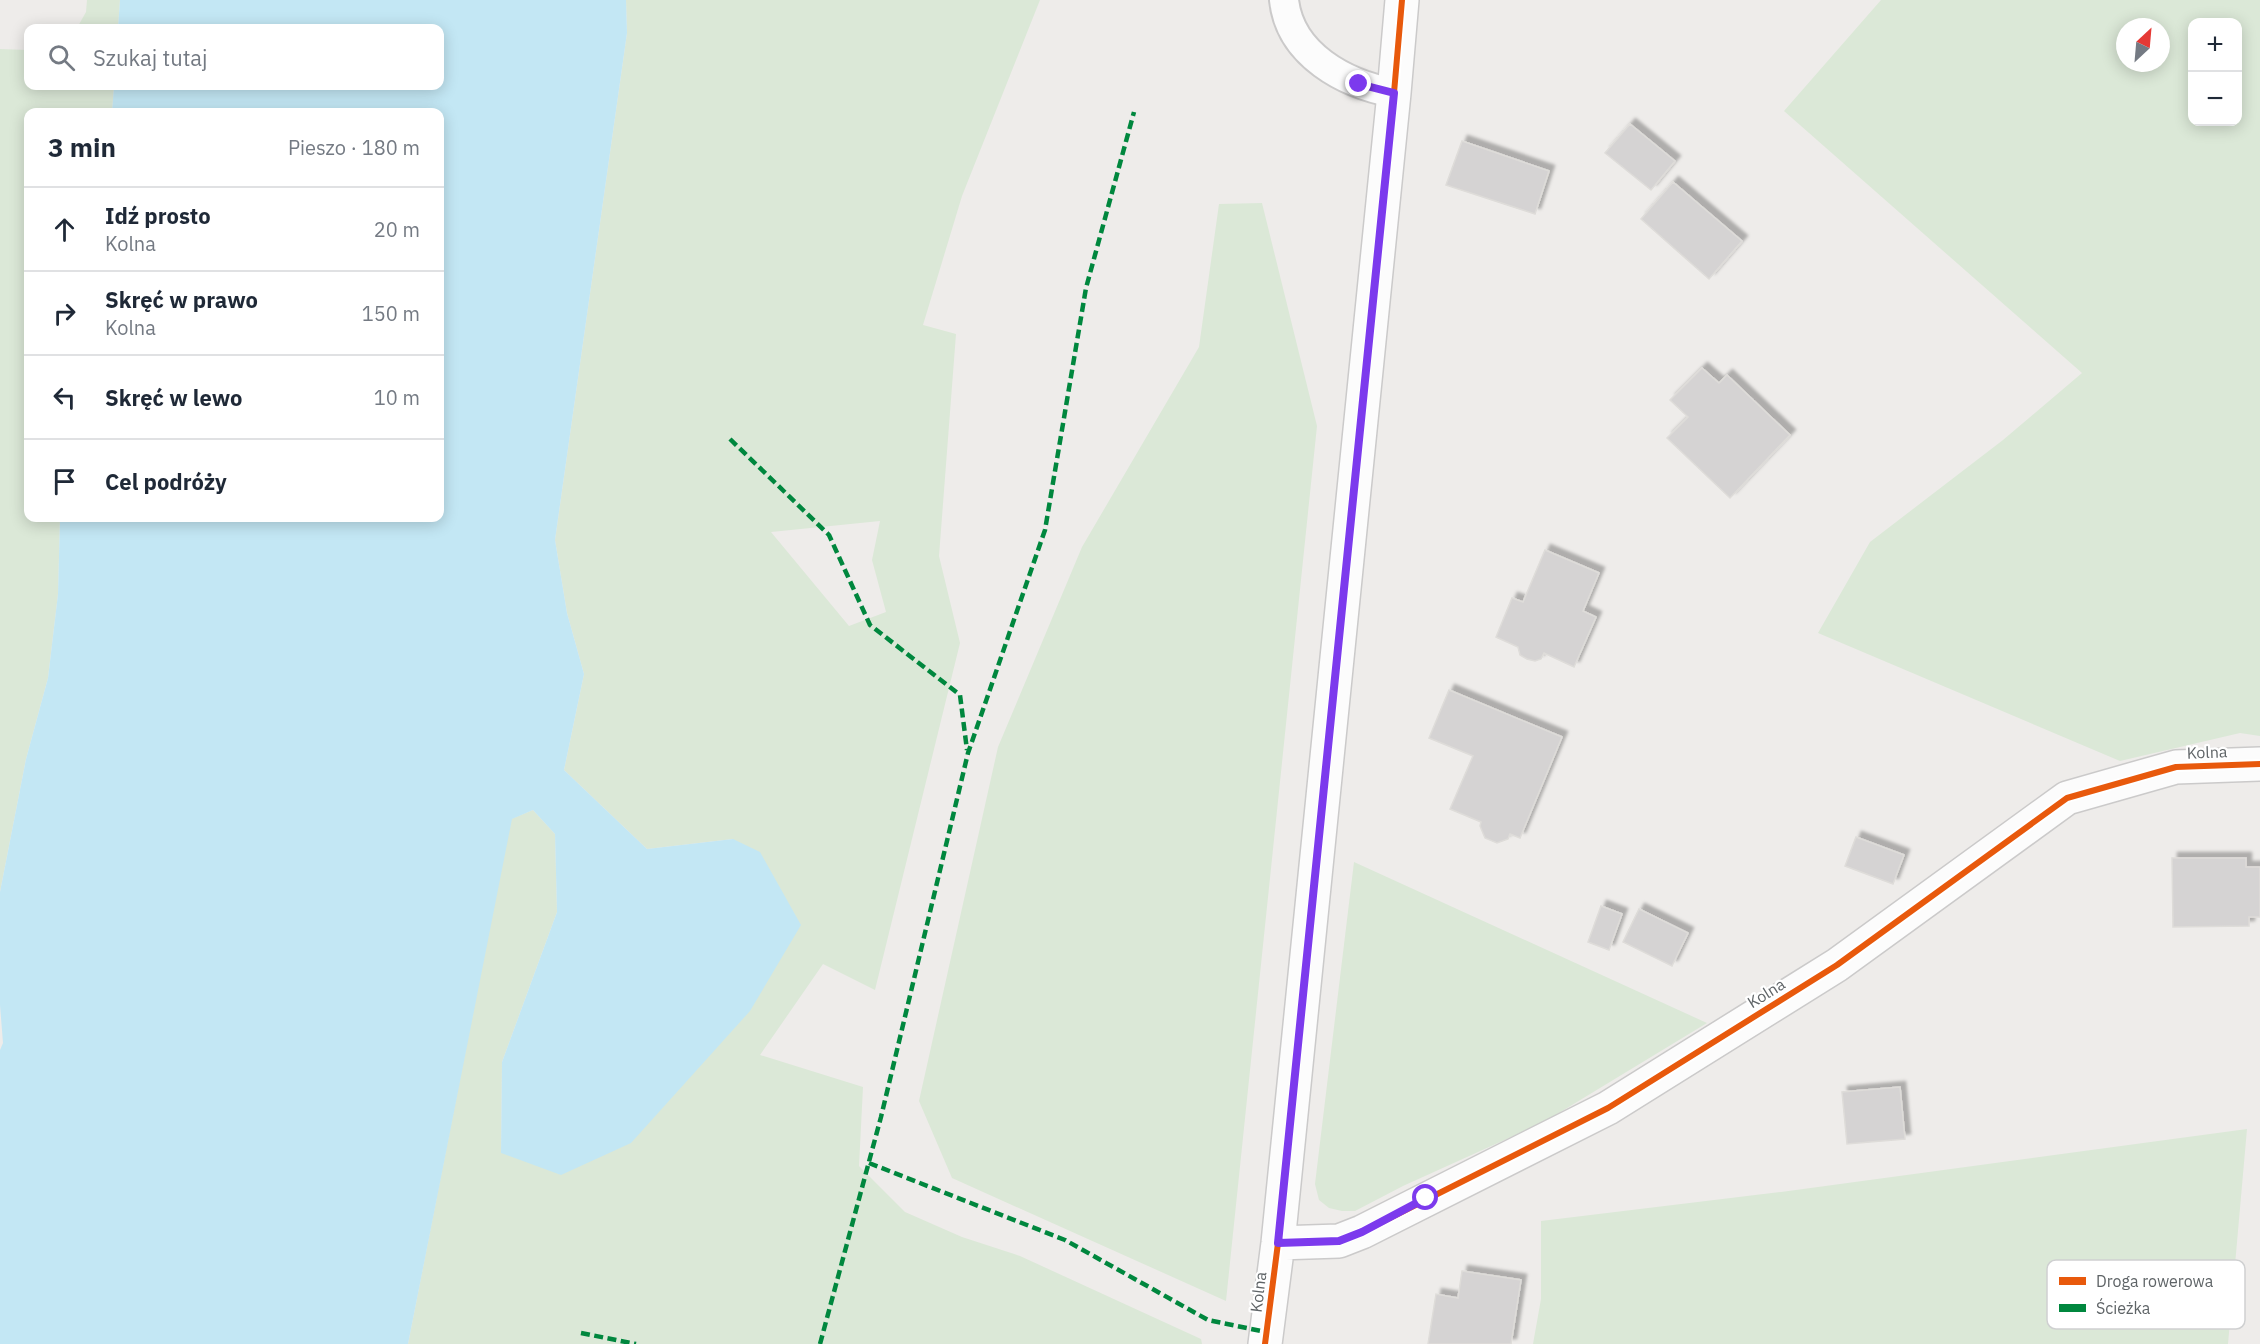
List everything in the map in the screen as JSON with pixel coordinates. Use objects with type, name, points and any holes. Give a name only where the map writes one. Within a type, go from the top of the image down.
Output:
[{"type":"street","name":"Kolna","points":[[1265,1344],[1278,1243],[1402,0]]},
{"type":"street","name":"Kolna","points":[[1278,1243],[1339,1241],[1362,1232],[1608,1108],[1837,965],[2067,798],[2176,767],[2260,764]]},
{"type":"lane","points":[[1284,0],[1290,24],[1300,41],[1326,68],[1359,84],[1394,93]]},
{"type":"green space","points":[[87,0],[120,0],[118,24],[79,24],[86,12]]},
{"type":"green space","points":[[626,0],[1040,0],[962,196],[923,325],[956,334],[939,556],[960,643],[875,990],[823,964],[760,1055],[863,1087],[859,1166],[905,1212],[962,1237],[1020,1256],[1201,1339],[1202,1344],[408,1344],[511,819],[533,810],[555,834],[557,912],[502,1062],[501,1153],[733,839],[647,849],[564,770],[584,674],[567,613],[555,540],[627,33]],"holes":[[[880,521],[872,560],[886,612],[849,626],[771,532]]]},
{"type":"green space","points":[[1881,0],[2260,0],[2260,736],[2240,733],[2120,761],[1818,633],[1870,542],[2003,440],[2082,373],[1784,111]]},
{"type":"green space","points":[[0,49],[24,50],[24,90],[114,90],[112,108],[24,108],[24,522],[60,522],[58,594],[48,678],[26,759],[0,892]]},
{"type":"green space","points":[[1262,203],[1317,426],[1226,1301],[952,1178],[919,1101],[998,747],[1082,547],[1199,347],[1219,204]]},
{"type":"green space","points":[[1354,862],[1707,1023],[1544,1122],[1403,1186],[1355,1211],[1329,1208],[1319,1200],[1315,1184]]},
{"type":"green space","points":[[2247,1129],[2235,1260],[2047,1260],[2047,1329],[2229,1329],[2228,1344],[1533,1344],[1541,1299],[1541,1221],[1781,1192]]},
{"type":"water","points":[[120,0],[626,0],[627,33],[555,540],[567,613],[584,674],[564,770],[647,849],[733,839],[760,852],[801,925],[750,1011],[631,1143],[561,1175],[501,1153],[502,1062],[557,912],[555,834],[533,810],[512,819],[408,1344],[0,1344],[0,1050],[3,1043],[0,1005],[0,892],[26,759],[48,678],[58,594],[60,522],[444,522],[444,108],[112,108],[114,90],[444,90],[444,24],[118,24]]},
{"type":"building","points":[[1630,124],[1675,161],[1651,190],[1605,153]]},
{"type":"building","points":[[1462,141],[1549,171],[1535,214],[1446,185]]},
{"type":"building","points":[[1673,182],[1742,241],[1709,279],[1641,219]]},
{"type":"building","points":[[1702,368],[1719,383],[1727,375],[1790,435],[1730,498],[1667,438],[1688,417],[1670,400]]},
{"type":"building","points":[[1545,550],[1599,573],[1583,611],[1596,617],[1574,667],[1544,653],[1541,659],[1535,661],[1527,659],[1520,655],[1518,647],[1496,637],[1512,598],[1523,602]]},
{"type":"building","points":[[1449,690],[1562,737],[1520,838],[1510,834],[1508,839],[1497,843],[1485,838],[1480,826],[1481,822],[1450,809],[1473,756],[1429,738]]},
{"type":"building","points":[[1856,837],[1904,855],[1893,884],[1845,866]]},
{"type":"building","points":[[2172,858],[2246,858],[2246,867],[2260,867],[2260,917],[2249,917],[2249,926],[2173,927]]},
{"type":"building","points":[[1601,906],[1622,914],[1609,950],[1588,942]]},
{"type":"building","points":[[1639,909],[1688,933],[1672,966],[1623,942]]},
{"type":"building","points":[[1900,1087],[1905,1139],[1847,1144],[1842,1092]]},
{"type":"building","points":[[1462,1271],[1521,1280],[1511,1344],[1428,1344],[1436,1294],[1458,1298]]},
{"type":"marked path","points":[[820,1344],[881,1117],[968,753],[1045,530],[1086,288],[1134,112]]},
{"type":"marked path","points":[[730,439],[829,535],[870,625],[960,695],[967,750]]},
{"type":"marked path","points":[[869,1163],[1065,1240],[1208,1320],[1266,1332]]},
{"type":"marked path","points":[[581,1333],[636,1344]]},
{"type":"cycle path","points":[[1265,1344],[1278,1243],[1402,0]]},
{"type":"cycle path","points":[[1278,1243],[1339,1241],[1362,1232],[1608,1108],[1837,965],[2067,798],[2176,767],[2260,764]]},
{"type":"route","points":[[1359,84],[1394,93],[1278,1243],[1339,1241],[1362,1232],[1426,1198]]}]
